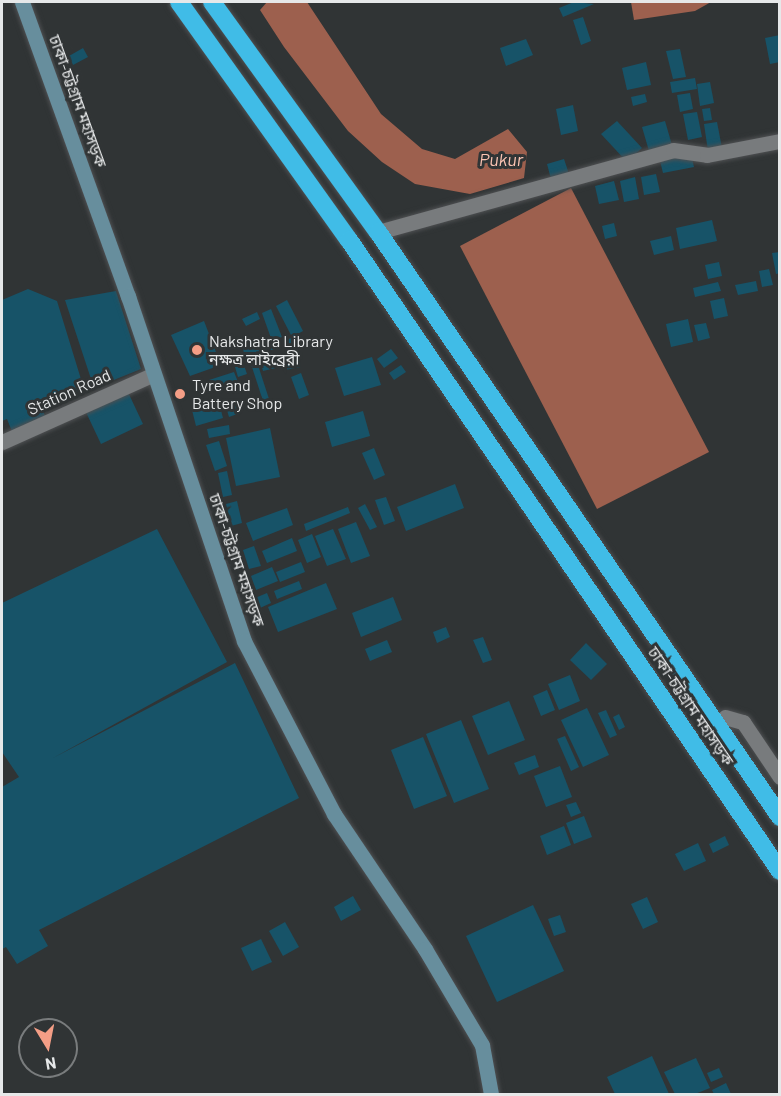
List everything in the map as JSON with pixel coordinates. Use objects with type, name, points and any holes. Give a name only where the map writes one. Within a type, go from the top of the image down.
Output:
[{"type":"highway","name":"ঢাকা-চট্টগ্রাম মহাসড়ক","points":[[179,2],[349,240],[780,872]]},
{"type":"highway","name":"ঢাকা-চট্টগ্রাম মহাসড়ক","points":[[212,2],[378,232],[780,818]]},
{"type":"street","name":"ঢাকা-চট্টগ্রাম মহাসড়ক","points":[[22,2],[128,296],[152,375],[244,641],[334,814],[425,949],[482,1045],[491,1095]]},
{"type":"street","points":[[378,232],[673,150],[707,156],[780,141]]},
{"type":"street","name":"Station Road","points":[[2,442],[152,375]]},
{"type":"street","points":[[725,717],[743,722],[780,777]]},
{"type":"water","name":"Pukur","points":[[267,2],[307,2],[381,114],[422,149],[455,159],[508,129],[527,152],[524,178],[470,194],[415,184],[382,162],[348,131],[284,47],[260,10]]},
{"type":"water","points":[[631,2],[711,2],[695,11],[634,20]]},
{"type":"water","points":[[571,188],[709,452],[597,509],[460,246]]},
{"type":"building","points":[[574,2],[594,4],[563,17],[559,8]]},
{"type":"building","points":[[583,17],[591,41],[581,45],[573,20]]},
{"type":"building","points":[[780,35],[780,62],[770,64],[765,38]]},
{"type":"building","points":[[526,39],[533,55],[506,66],[500,48]]},
{"type":"building","points":[[83,48],[88,57],[73,65],[69,56]]},
{"type":"building","points":[[680,49],[686,77],[673,79],[666,51]]},
{"type":"building","points":[[646,62],[651,85],[627,90],[622,68]]},
{"type":"building","points":[[695,78],[697,89],[672,93],[670,82]]},
{"type":"building","points":[[710,82],[714,103],[700,106],[697,84]]},
{"type":"building","points":[[690,93],[693,109],[680,112],[677,95]]},
{"type":"building","points":[[645,94],[647,102],[633,106],[631,97]]},
{"type":"building","points":[[573,105],[578,131],[561,135],[556,109]]},
{"type":"building","points":[[710,108],[712,120],[704,121],[702,109]]},
{"type":"building","points":[[697,112],[702,137],[688,140],[683,114]]},
{"type":"building","points":[[617,121],[642,148],[627,162],[601,134]]},
{"type":"building","points":[[665,121],[672,145],[649,151],[642,127]]},
{"type":"building","points":[[717,122],[722,148],[708,151],[704,124]]},
{"type":"building","points":[[691,154],[694,167],[663,173],[660,161]]},
{"type":"building","points":[[564,159],[569,174],[551,179],[547,164]]},
{"type":"building","points":[[656,174],[660,192],[644,195],[641,177]]},
{"type":"building","points":[[635,177],[639,199],[624,202],[620,181]]},
{"type":"building","points":[[614,181],[619,200],[599,204],[595,186]]},
{"type":"building","points":[[712,220],[717,241],[680,249],[676,228]]},
{"type":"building","points":[[614,223],[617,236],[605,239],[602,226]]},
{"type":"building","points":[[671,236],[674,250],[654,255],[650,241]]},
{"type":"building","points":[[780,252],[780,273],[776,274],[772,253]]},
{"type":"building","points":[[719,262],[722,276],[708,279],[705,265]]},
{"type":"building","points":[[769,269],[773,285],[762,287],[759,271]]},
{"type":"building","points":[[756,281],[758,291],[738,295],[735,285]]},
{"type":"building","points":[[718,282],[721,291],[695,297],[693,288]]},
{"type":"building","points":[[28,289],[57,301],[84,389],[30,410],[41,406],[49,426],[15,439],[7,419],[2,421],[2,300]]},
{"type":"building","points":[[116,291],[141,369],[94,388],[65,300]]},
{"type":"building","points":[[724,298],[728,316],[714,319],[710,301]]},
{"type":"building","points":[[287,300],[303,331],[292,337],[276,306]]},
{"type":"building","points":[[271,309],[282,337],[272,341],[262,313]]},
{"type":"building","points":[[257,312],[260,319],[246,326],[242,319]]},
{"type":"building","points":[[688,319],[693,342],[671,347],[666,324]]},
{"type":"building","name":"Nakshatra Library নক্ষত্র লাইব্রেরী","points":[[204,321],[221,365],[190,376],[171,335]]},
{"type":"building","points":[[706,323],[710,338],[698,341],[694,325]]},
{"type":"building","points":[[302,336],[304,343],[271,350],[269,343]]},
{"type":"building","points":[[263,345],[265,356],[245,360],[243,348]]},
{"type":"building","points":[[391,349],[398,358],[384,368],[377,359]]},
{"type":"building","points":[[298,350],[301,367],[285,370],[282,354]]},
{"type":"building","points":[[240,354],[247,374],[238,377],[232,357]]},
{"type":"building","points":[[277,356],[280,367],[263,371],[260,360]]},
{"type":"building","points":[[372,357],[381,385],[344,396],[335,368]]},
{"type":"building","points":[[257,362],[269,399],[263,401],[251,364]]},
{"type":"building","points":[[401,365],[406,372],[394,380],[389,373]]},
{"type":"building","points":[[234,372],[238,382],[212,390],[209,380]]},
{"type":"building","points":[[301,373],[309,395],[299,399],[291,377]]},
{"type":"building","points":[[126,388],[143,424],[101,444],[84,408]]},
{"type":"building","points":[[218,399],[223,418],[196,426],[191,406]]},
{"type":"building","points":[[237,404],[240,413],[229,417],[226,407]]},
{"type":"building","points":[[363,411],[370,436],[332,447],[325,422]]},
{"type":"building","points":[[229,425],[230,434],[209,438],[207,429]]},
{"type":"building","points":[[270,428],[280,477],[236,486],[226,438]]},
{"type":"building","points":[[219,441],[227,466],[215,471],[206,445]]},
{"type":"building","points":[[374,448],[385,475],[374,480],[362,453]]},
{"type":"building","points":[[227,471],[232,495],[223,497],[218,473]]},
{"type":"building","points":[[455,484],[464,508],[406,531],[397,507]]},
{"type":"building","points":[[386,497],[395,521],[384,525],[375,500]]},
{"type":"building","points":[[237,501],[242,523],[231,526],[226,504]]},
{"type":"building","points":[[365,504],[377,527],[370,530],[358,508]]},
{"type":"building","points":[[348,507],[350,513],[306,531],[304,524]]},
{"type":"building","points":[[287,508],[293,525],[253,541],[246,523]]},
{"type":"building","points":[[356,522],[370,556],[351,563],[338,529]]},
{"type":"building","points":[[157,529],[227,662],[53,758],[235,663],[299,798],[39,930],[48,946],[17,964],[6,947],[2,949],[2,787],[19,777],[2,752],[2,603]]},
{"type":"building","points":[[333,529],[346,559],[327,566],[315,536]]},
{"type":"building","points":[[312,534],[321,557],[307,563],[298,540]]},
{"type":"building","points":[[292,538],[297,551],[267,563],[262,551]]},
{"type":"building","points":[[254,546],[261,566],[249,569],[243,550]]},
{"type":"building","points":[[301,562],[305,572],[280,582],[276,572]]},
{"type":"building","points":[[272,567],[278,581],[256,590],[251,576]]},
{"type":"building","points":[[299,581],[302,589],[277,599],[274,591]]},
{"type":"building","points":[[326,583],[337,609],[278,632],[268,607]]},
{"type":"building","points":[[267,593],[271,603],[260,608],[255,598]]},
{"type":"building","points":[[393,597],[402,620],[361,637],[352,613]]},
{"type":"building","points":[[446,627],[450,637],[437,643],[433,632]]},
{"type":"building","points":[[483,637],[492,660],[483,663],[473,640]]},
{"type":"building","points":[[387,640],[392,652],[370,661],[365,649]]},
{"type":"building","points":[[586,643],[607,664],[591,680],[570,660]]},
{"type":"building","points":[[570,675],[580,701],[559,710],[548,684]]},
{"type":"building","points":[[547,690],[555,710],[541,716],[533,696]]},
{"type":"building","points":[[509,701],[525,740],[488,755],[472,716]]},
{"type":"building","points":[[587,708],[609,755],[583,767],[561,720]]},
{"type":"building","points":[[606,710],[617,735],[610,738],[598,713]]},
{"type":"building","points":[[619,714],[625,727],[619,730],[613,717]]},
{"type":"building","points":[[461,720],[489,789],[454,803],[426,734]]},
{"type":"building","points":[[565,736],[579,767],[571,771],[557,739]]},
{"type":"building","points":[[423,737],[447,796],[414,809],[391,750]]},
{"type":"building","points":[[535,755],[539,767],[519,775],[514,763]]},
{"type":"building","points":[[560,766],[572,797],[546,807],[534,776]]},
{"type":"building","points":[[576,802],[581,813],[571,817],[566,805]]},
{"type":"building","points":[[584,816],[592,837],[574,844],[566,823]]},
{"type":"building","points":[[564,826],[571,845],[547,855],[540,836]]},
{"type":"building","points":[[725,836],[729,845],[713,853],[709,844]]},
{"type":"building","points":[[698,843],[706,861],[684,871],[675,854]]},
{"type":"building","points":[[353,896],[361,910],[341,921],[334,907]]},
{"type":"building","points":[[647,897],[658,922],[643,929],[631,904]]},
{"type":"building","points":[[533,905],[564,971],[497,1002],[466,936]]},
{"type":"building","points":[[560,915],[566,932],[554,936],[548,919]]},
{"type":"building","points":[[285,922],[299,947],[283,956],[269,931]]},
{"type":"building","points":[[261,939],[272,962],[252,971],[241,948]]},
{"type":"building","points":[[652,1056],[669,1094],[615,1094],[607,1077]]},
{"type":"building","points":[[696,1058],[710,1088],[695,1094],[675,1094],[664,1072]]},
{"type":"building","points":[[719,1068],[723,1077],[711,1082],[707,1073]]},
{"type":"building","points":[[726,1083],[731,1094],[714,1094],[712,1090]]},
{"type":"place","name":"Nakshatra Library নক্ষত্র লাইব্রেরী","points":[[197,350]]},
{"type":"place","name":"Tyre and Battery Shop","points":[[180,394]]}]
